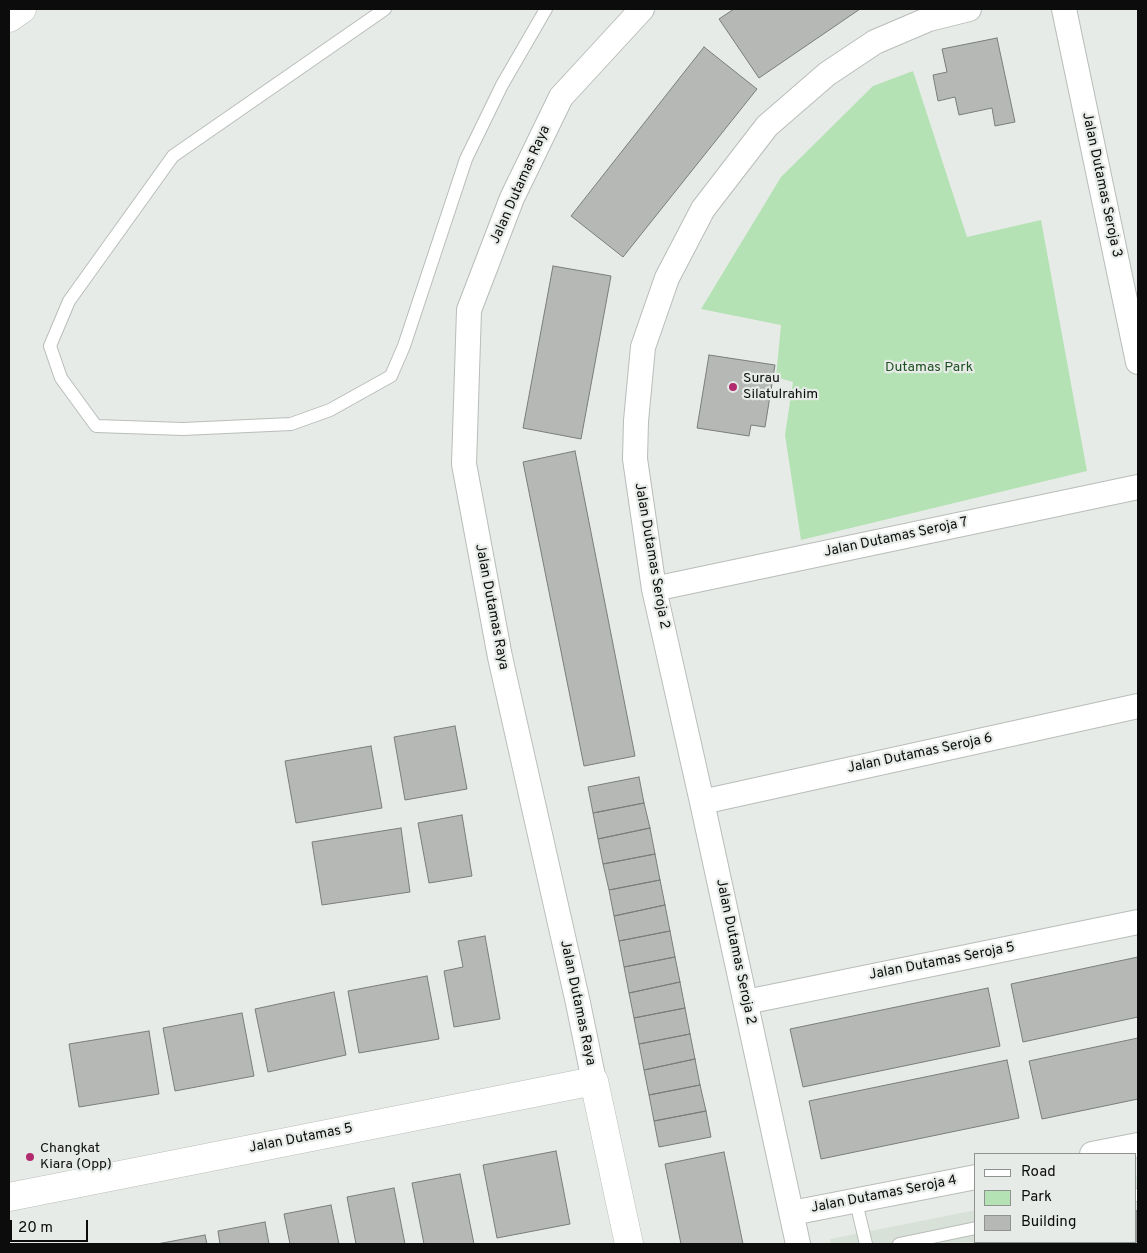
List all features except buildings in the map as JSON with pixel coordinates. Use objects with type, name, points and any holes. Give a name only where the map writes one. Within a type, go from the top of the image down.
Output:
[{"type":"main road","points":[[9,18],[22,9]]},
{"type":"main road","name":"Jalan Dutamas 5","points":[[9,1196],[594,1081]]},
{"type":"main road","name":"Jalan Dutamas Raya","points":[[594,1081],[629,1244]]},
{"type":"street","name":"Jalan Dutamas Raya","points":[[594,1081],[500,657],[464,464],[469,310],[512,198],[561,97],[642,9]]},
{"type":"street","name":"Jalan Dutamas Seroja 2","points":[[798,1244],[654,589],[635,459],[636,421],[643,347],[667,278],[703,209],[767,126],[826,74],[875,42],[929,19],[969,9]]},
{"type":"street","name":"Jalan Dutamas Seroja 3","points":[[1064,9],[1138,362]]},
{"type":"street","name":"Jalan Dutamas Seroja 7","points":[[654,589],[1138,487]]},
{"type":"street","name":"Jalan Dutamas Seroja 6","points":[[702,802],[1138,706]]},
{"type":"street","name":"Jalan Dutamas Seroja 5","points":[[746,1002],[1138,922]]},
{"type":"street","points":[[1097,1153],[1138,1145]]},
{"type":"street","name":"Jalan Dutamas Seroja 4","points":[[792,1213],[974,1178]]},
{"type":"lane","points":[[385,9],[173,156],[69,301],[50,346],[61,378],[96,426],[183,429],[291,424],[330,410],[391,376],[404,346],[466,159],[502,85],[546,9]]},
{"type":"lane","points":[[856,1202],[866,1244]]},
{"type":"lane","points":[[899,1244],[974,1228]]},
{"type":"shaded area","points":[[1137,1176],[1138,1244],[831,1244],[830,1239],[974,1210],[974,1243],[1137,1243]]},
{"type":"green space","name":"Dutamas Park","points":[[913,71],[967,237],[1041,220],[1087,471],[801,540],[785,435],[793,382],[776,377],[781,325],[701,309],[781,177],[873,86]]},
{"type":"place","name":"Surau Silatulrahim","points":[[733,387]]},
{"type":"place","name":"Changkat Kiara (Opp)","points":[[30,1157]]}]
